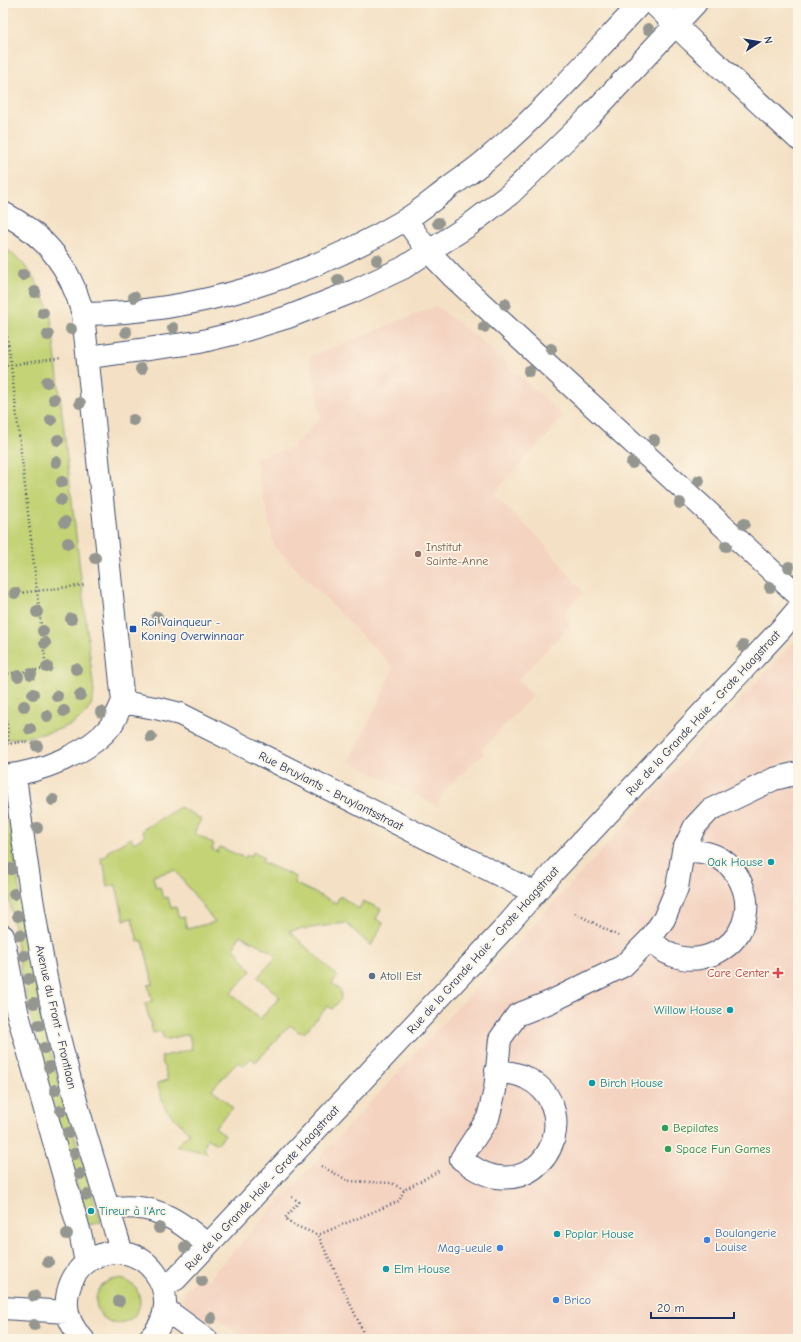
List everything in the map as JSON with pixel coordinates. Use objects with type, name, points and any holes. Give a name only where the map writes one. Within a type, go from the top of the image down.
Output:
[{"type":"street","points":[[83,314],[110,314],[192,303],[244,290],[305,270],[346,252],[406,220],[487,160],[528,121],[641,3]]},
{"type":"street","points":[[653,3],[798,139]]},
{"type":"street","points":[[89,357],[199,342],[288,317],[354,291],[403,268],[429,252],[510,194],[587,119],[696,3]]},
{"type":"street","points":[[3,213],[22,223],[48,244],[64,266],[77,292],[83,314],[89,357],[123,702],[112,724],[87,748],[36,769],[9,775]]},
{"type":"street","points":[[406,220],[429,252],[453,277],[798,595]]},
{"type":"street","name":"Rue de la Grande Haie - Grote Haagstraat","points":[[163,1286],[176,1279],[475,960],[535,893],[798,609]]},
{"type":"street","name":"Rue Bruylants - Bruylantsstraat","points":[[123,702],[160,708],[180,714],[535,893]]},
{"type":"street","points":[[496,1071],[526,1078],[539,1087],[550,1100],[555,1115],[556,1132],[551,1147],[542,1161],[529,1171],[513,1177],[497,1177],[481,1173],[461,1159],[488,1118],[495,1090],[496,1071],[500,1039],[517,1015],[550,1002],[623,966],[650,939],[664,919],[677,888],[683,851],[695,826],[710,810],[774,779],[798,773]]},
{"type":"street","name":"Avenue du Front - Frontlaan","points":[[9,775],[33,913],[51,1004],[77,1106],[122,1253]]},
{"type":"street","points":[[650,939],[660,949],[673,956],[687,959],[701,958],[714,954],[726,947],[736,936],[743,924],[746,910],[746,896],[742,882],[734,870],[724,860],[711,854],[697,851],[683,851]]},
{"type":"street","points":[[3,936],[17,1011],[41,1101],[81,1237],[86,1263]]},
{"type":"street","points":[[109,1209],[127,1206],[149,1209],[170,1217],[187,1227],[207,1245]]},
{"type":"street","points":[[83,1339],[75,1330],[67,1312],[67,1298],[70,1285],[76,1273],[86,1263],[103,1254],[122,1253],[133,1256],[151,1267],[163,1286],[166,1297],[165,1309],[161,1325],[150,1339]]},
{"type":"street","points":[[3,1308],[67,1312]]},
{"type":"street","points":[[165,1309],[206,1339]]},
{"type":"path","points":[[3,325],[7,337],[11,365],[46,669],[3,674]]},
{"type":"path","points":[[3,366],[65,358]]},
{"type":"path","points":[[3,595],[90,584]]},
{"type":"path","points":[[3,688],[9,744]]},
{"type":"path","points":[[3,745],[26,741],[28,748]]},
{"type":"path","points":[[575,913],[614,933]]},
{"type":"path","points":[[318,1235],[400,1201],[404,1190],[461,1159]]},
{"type":"path","points":[[321,1166],[349,1181],[392,1183],[404,1190]]},
{"type":"path","points":[[292,1197],[299,1202],[286,1218],[294,1225],[318,1235],[362,1329],[363,1339]]},
{"type":"shaded area","name":"Institut Sainte-Anne","points":[[436,306],[474,334],[564,417],[493,494],[540,539],[583,592],[562,614],[571,624],[518,680],[533,695],[482,749],[485,753],[445,789],[437,806],[349,761],[378,703],[393,667],[274,546],[255,457],[291,449],[321,418],[310,357]]},
{"type":"shaded area","points":[[798,637],[798,1339],[245,1339],[216,1317],[211,1324],[183,1303],[182,1299],[184,1292],[201,1274],[207,1280]]},
{"type":"green space","points":[[3,247],[20,260],[27,269],[44,297],[51,317],[94,692],[91,705],[83,716],[72,724],[59,730],[44,734],[3,740]]},
{"type":"green space","points":[[180,807],[201,819],[194,833],[214,844],[212,849],[217,852],[220,847],[245,858],[247,855],[250,857],[253,852],[264,858],[262,862],[296,877],[294,883],[336,903],[340,896],[359,909],[363,901],[381,909],[376,919],[383,923],[371,946],[346,923],[289,931],[338,977],[332,983],[341,991],[341,999],[332,1009],[328,1006],[304,1033],[302,1031],[300,1033],[290,1025],[256,1062],[251,1058],[243,1066],[238,1062],[212,1089],[233,1108],[215,1127],[225,1135],[217,1144],[207,1138],[204,1149],[207,1153],[176,1146],[189,1133],[165,1108],[157,1083],[168,1080],[161,1057],[192,1049],[189,1034],[164,1040],[161,1031],[153,1033],[145,1003],[152,1001],[148,985],[153,984],[143,941],[138,942],[132,918],[124,920],[116,885],[107,887],[104,864],[102,864],[101,858],[108,855],[107,852],[131,838],[134,843],[145,836],[142,830]],"holes":[[[175,870],[215,922],[187,929],[184,917],[179,918],[176,907],[171,908],[168,897],[163,898],[160,887],[156,888],[153,876]],[[240,935],[270,951],[276,957],[258,977],[280,997],[260,1019],[231,993],[251,971],[234,947]]]},
{"type":"green space","points":[[9,818],[28,944],[47,1037],[66,1107],[101,1222],[89,1225],[44,1073],[21,973],[3,858],[3,819]]},
{"type":"green space","points":[[118,1279],[130,1283],[136,1289],[140,1301],[136,1313],[130,1319],[118,1323],[106,1319],[100,1313],[96,1301],[100,1289],[106,1283]]},
{"type":"place","name":"Institut Sainte-Anne","points":[[418,554]]},
{"type":"place","name":"Roi Vainqueur - Koning Overwinnaar","points":[[133,629]]},
{"type":"place","name":"Oak House","points":[[771,862]]},
{"type":"place","name":"Care Center","points":[[778,973]]},
{"type":"place","name":"Atoll Est","points":[[372,976]]},
{"type":"place","name":"Willow House","points":[[730,1010]]},
{"type":"place","name":"Birch House","points":[[592,1083]]},
{"type":"place","name":"Bepilates","points":[[665,1128]]},
{"type":"place","name":"Space Fun Games","points":[[668,1149]]},
{"type":"place","name":"Tireur à l'Arc","points":[[91,1211]]},
{"type":"place","name":"Poplar House","points":[[557,1234]]},
{"type":"place","name":"Boulangerie Louise","points":[[707,1240]]},
{"type":"place","name":"Mag-ueule","points":[[500,1248]]},
{"type":"place","name":"Elm House","points":[[386,1269]]},
{"type":"place","name":"Brico","points":[[556,1300]]}]
